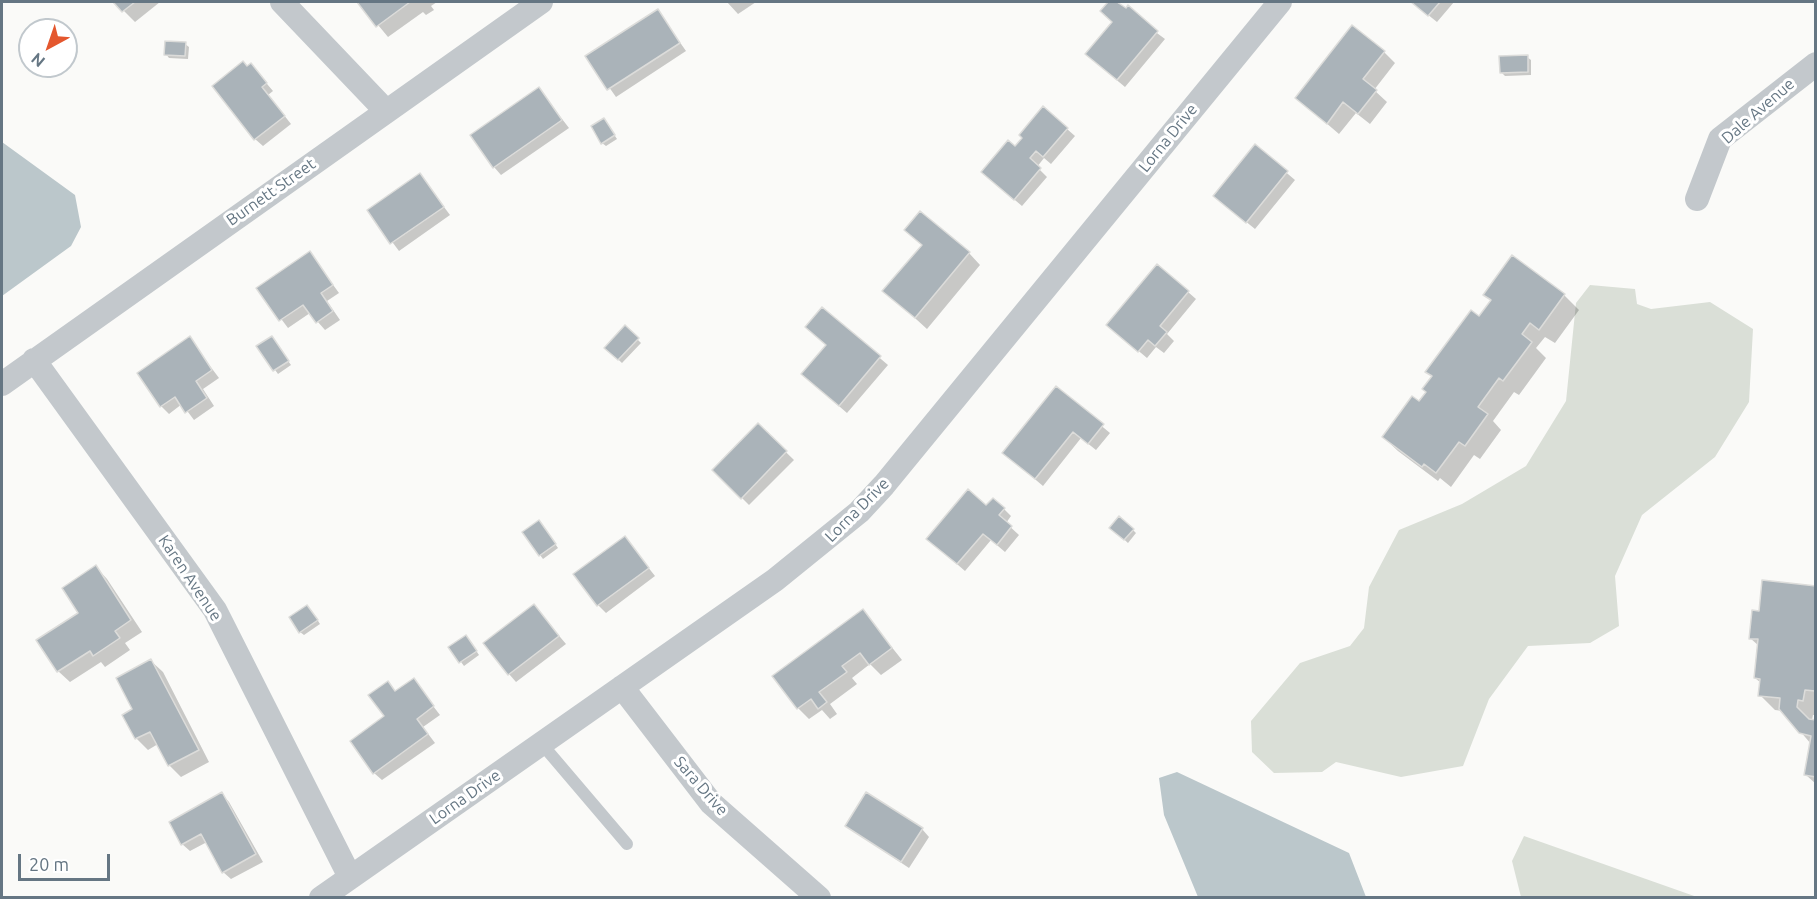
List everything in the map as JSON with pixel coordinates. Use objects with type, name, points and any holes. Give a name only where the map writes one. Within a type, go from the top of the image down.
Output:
[{"type":"street","points":[[282,2],[386,111]]},
{"type":"street","name":"Burnett Street","points":[[2,384],[541,2]]},
{"type":"street","name":"Lorna Drive","points":[[321,897],[794,567],[830,538],[873,497],[1280,2]]},
{"type":"street","name":"Dale Avenue","points":[[1698,199],[1720,139],[1815,64]]},
{"type":"street","name":"Karen Avenue","points":[[34,360],[215,610],[350,877]]},
{"type":"street","name":"Sara Drive","points":[[622,687],[711,803],[819,897]]},
{"type":"lane","points":[[541,744],[627,844]]},
{"type":"shaded area","points":[[2,142],[75,195],[81,227],[71,246],[2,296]]},
{"type":"shaded area","points":[[1590,285],[1635,289],[1637,304],[1651,309],[1710,302],[1753,329],[1749,402],[1715,457],[1642,515],[1615,576],[1619,626],[1590,643],[1528,646],[1489,699],[1463,766],[1401,777],[1336,762],[1322,772],[1274,773],[1252,752],[1251,721],[1300,663],[1350,646],[1364,628],[1369,587],[1399,530],[1462,504],[1526,466],[1566,401],[1576,303]]},
{"type":"shaded area","points":[[1177,772],[1349,853],[1366,897],[1198,897],[1164,815],[1159,778]]},
{"type":"shaded area","points":[[1524,836],[1697,897],[1521,897],[1512,861]]},
{"type":"building","points":[[113,2],[135,2],[122,12]]},
{"type":"building","points":[[357,2],[410,2],[376,27]]},
{"type":"building","points":[[1108,2],[1117,2],[1126,8],[1128,5],[1158,31],[1117,80],[1085,54],[1112,22],[1100,11]]},
{"type":"building","points":[[1411,2],[1440,2],[1428,16]]},
{"type":"building","points":[[658,9],[680,43],[607,90],[585,56]]},
{"type":"building","points":[[1352,25],[1385,51],[1363,79],[1377,90],[1358,114],[1343,102],[1327,124],[1295,98]]},
{"type":"building","points":[[165,41],[186,42],[185,56],[164,55]]},
{"type":"building","points":[[1528,55],[1528,72],[1500,73],[1499,56]]},
{"type":"building","points":[[243,61],[247,66],[251,63],[267,83],[262,87],[285,116],[254,140],[212,86]]},
{"type":"building","points":[[539,87],[562,120],[493,168],[470,135]]},
{"type":"building","points":[[1043,106],[1068,128],[1043,157],[1036,151],[1030,158],[1041,168],[1014,200],[981,172],[1008,140],[1015,146],[1022,138],[1019,135]]},
{"type":"building","points":[[604,118],[615,135],[601,144],[591,126]]},
{"type":"building","points":[[1255,144],[1288,171],[1246,223],[1213,196]]},
{"type":"building","points":[[420,173],[444,207],[390,244],[367,210]]},
{"type":"building","points":[[920,211],[970,252],[915,318],[882,291],[922,245],[904,230]]},
{"type":"building","points":[[310,251],[333,285],[321,293],[333,311],[316,323],[303,305],[279,321],[256,288]]},
{"type":"building","points":[[1512,255],[1565,294],[1539,330],[1530,323],[1522,334],[1532,342],[1503,381],[1499,378],[1478,407],[1488,414],[1465,446],[1459,442],[1436,473],[1424,464],[1422,467],[1382,437],[1412,396],[1419,401],[1426,392],[1422,389],[1432,376],[1425,372],[1471,310],[1479,316],[1491,300],[1483,295]]},
{"type":"building","points":[[1157,264],[1189,291],[1160,326],[1167,332],[1155,346],[1148,340],[1138,352],[1106,325]]},
{"type":"building","points":[[822,307],[881,356],[839,406],[801,374],[826,345],[805,327]]},
{"type":"building","points":[[625,325],[639,338],[618,360],[604,348]]},
{"type":"building","points":[[190,336],[212,370],[196,381],[207,398],[185,413],[175,397],[160,407],[137,373]]},
{"type":"building","points":[[272,336],[289,361],[273,371],[256,346]]},
{"type":"building","points":[[1056,386],[1104,424],[1088,444],[1073,432],[1035,479],[1002,453]]},
{"type":"building","points":[[758,423],[787,451],[741,499],[712,470]]},
{"type":"building","points":[[968,489],[986,505],[993,498],[1005,508],[999,515],[1012,526],[997,545],[983,534],[957,564],[926,539]]},
{"type":"building","points":[[1119,516],[1134,529],[1124,540],[1109,528]]},
{"type":"building","points":[[539,520],[556,544],[539,556],[522,532]]},
{"type":"building","points":[[625,536],[649,568],[597,606],[573,574]]},
{"type":"building","points":[[96,565],[131,620],[115,631],[120,638],[93,656],[90,651],[57,672],[36,640],[78,613],[62,588]]},
{"type":"building","points":[[1762,580],[1816,586],[1815,691],[1805,690],[1803,701],[1798,700],[1797,707],[1809,719],[1816,720],[1816,777],[1804,775],[1811,736],[1799,733],[1779,709],[1780,698],[1758,696],[1760,679],[1754,678],[1758,639],[1749,639],[1752,610],[1759,611]]},
{"type":"building","points":[[534,604],[559,636],[508,675],[483,643]]},
{"type":"building","points":[[307,605],[318,620],[299,633],[289,617]]},
{"type":"building","points":[[863,609],[892,648],[869,665],[860,653],[842,666],[847,672],[819,692],[827,702],[818,709],[811,699],[797,709],[772,676]]},
{"type":"building","points":[[466,635],[477,651],[459,663],[448,647]]},
{"type":"building","points":[[151,659],[199,750],[168,766],[150,732],[135,739],[122,715],[132,709],[116,678]]},
{"type":"building","points":[[414,678],[434,706],[417,719],[428,734],[373,774],[350,741],[384,716],[368,695],[388,681],[395,691]]},
{"type":"building","points":[[222,792],[256,854],[222,873],[201,834],[181,845],[169,822]]},
{"type":"building","points":[[866,792],[923,828],[901,862],[845,826]]}]
